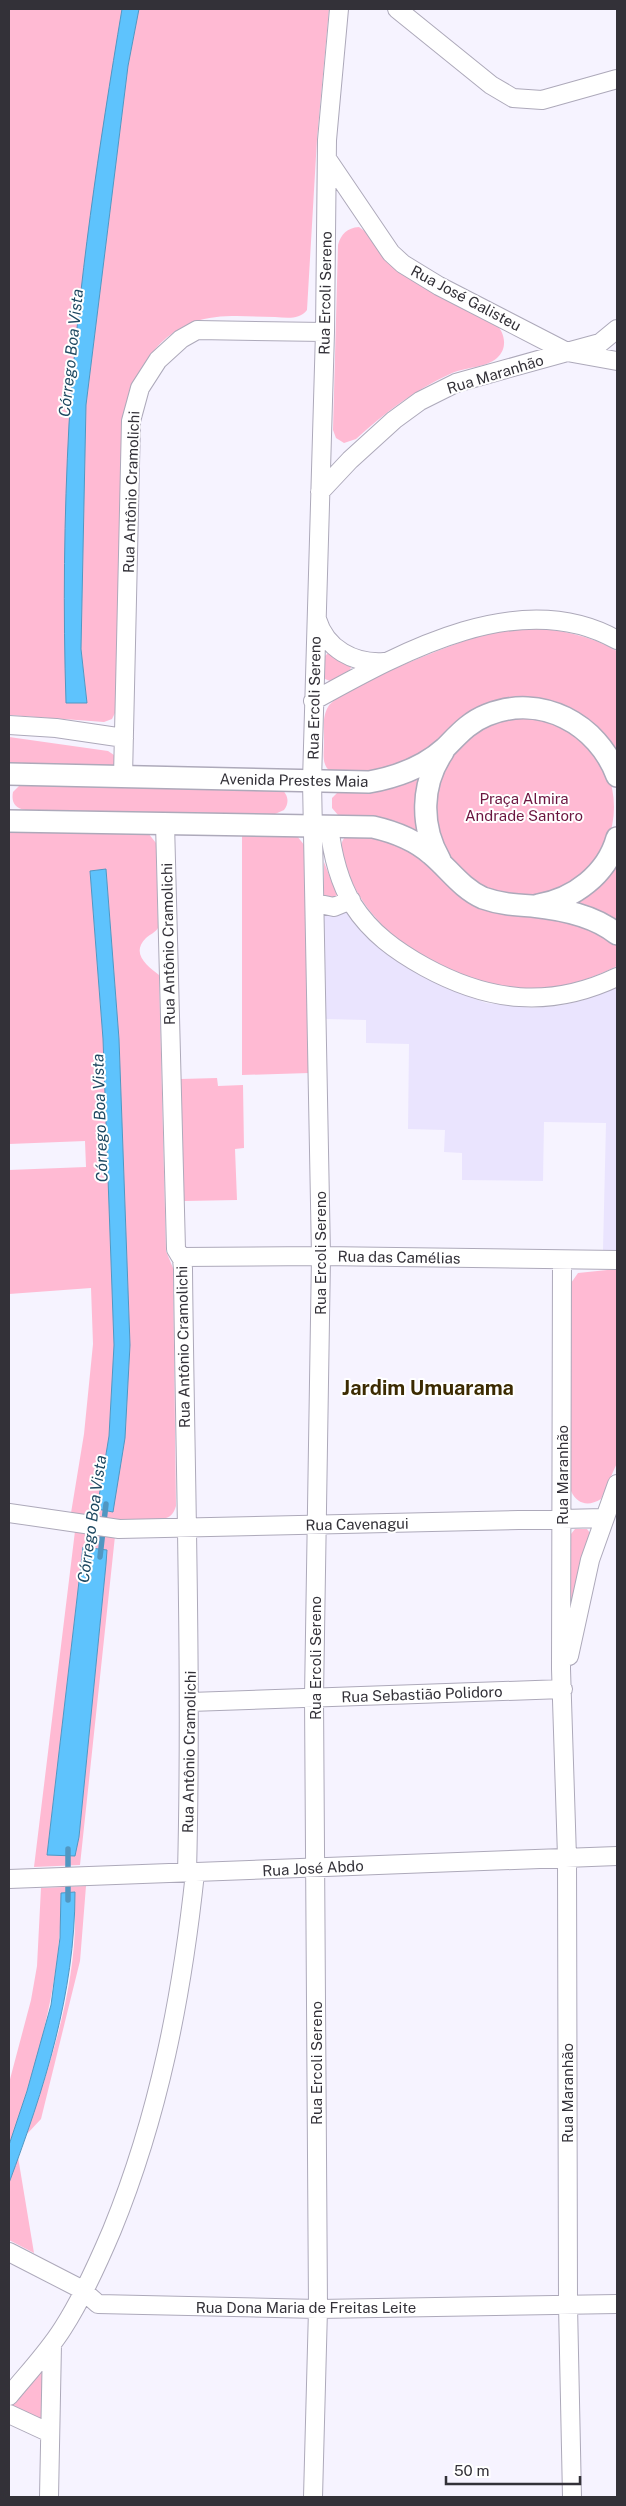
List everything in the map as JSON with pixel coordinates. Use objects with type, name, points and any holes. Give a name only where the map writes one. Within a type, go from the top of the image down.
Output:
[{"type":"street","name":"Rua Ercoli Sereno","points":[[313,2497],[318,2309],[314,1697],[321,1256],[315,903],[321,825],[312,780],[315,614],[325,332],[327,140],[339,9]]},
{"type":"street","points":[[397,9],[491,85],[513,98],[542,100],[617,79]]},
{"type":"street","name":"Rua José Galisteu","points":[[328,160],[379,237],[403,264],[439,286],[567,352]]},
{"type":"street","points":[[567,352],[600,343],[617,329]]},
{"type":"street","name":"Rua Antônio Cramolichi","points":[[123,777],[131,421],[140,388],[148,373],[169,349],[197,330],[325,332]]},
{"type":"street","name":"Rua Maranhão","points":[[320,492],[370,441],[420,401],[456,383],[567,352],[617,361]]},
{"type":"street","points":[[315,614],[318,625],[328,640],[351,658],[374,663],[395,659]]},
{"type":"street","points":[[313,701],[395,659],[461,632],[504,620],[527,619],[571,623],[593,629],[617,640]]},
{"type":"street","name":"Avenida Prestes Maia","points":[[9,774],[312,780],[354,783],[384,780],[417,767],[445,747],[458,733],[487,715],[519,708],[536,708],[559,715],[581,726],[604,750],[617,776]]},
{"type":"street","points":[[9,725],[56,728],[124,738]]},
{"type":"street","points":[[445,747],[431,773],[425,805],[430,838],[445,867]]},
{"type":"street","points":[[9,820],[367,826],[387,830],[417,843],[468,889],[482,897],[514,906],[530,906],[575,914],[598,922],[617,934]]},
{"type":"street","name":"Rua Antônio Cramolichi","points":[[9,2396],[52,2344],[82,2291],[122,2205],[154,2108],[178,2004],[191,1873],[183,1270],[181,1257],[176,1249],[165,823]]},
{"type":"street","points":[[321,825],[351,900],[365,920],[393,948],[445,978],[480,991],[510,997],[556,997],[579,992],[617,977]]},
{"type":"street","points":[[530,906],[561,899],[588,882],[609,858],[617,838]]},
{"type":"street","points":[[315,903],[334,907],[351,900]]},
{"type":"street","name":"Rua das Camélias","points":[[181,1257],[321,1256],[617,1260]]},
{"type":"street","name":"Rua Maranhão","points":[[562,1260],[563,1689],[567,1857],[568,2305],[572,2497]]},
{"type":"street","name":"Rua Maranhão","points":[[563,1689],[580,1602],[604,1518],[617,1484]]},
{"type":"street","name":"Rua Cavenagui","points":[[9,1514],[102,1526],[187,1528],[604,1518]]},
{"type":"street","name":"Rua Sebastião Polidoro","points":[[190,1702],[563,1689]]},
{"type":"street","name":"Rua José Abdo","points":[[9,1880],[617,1856]]},
{"type":"street","name":"Rua Dona Maria de Freitas Leite","points":[[9,2252],[82,2291],[98,2304],[318,2309],[617,2304]]},
{"type":"street","points":[[49,2497],[52,2344]]},
{"type":"street","points":[[9,2414],[50,2433]]},
{"type":"shaded area","points":[[347,911],[372,942],[403,965],[441,986],[486,1003],[533,1008],[558,1006],[581,1001],[617,987],[617,1250],[603,1250],[606,1123],[544,1122],[543,1181],[462,1180],[462,1153],[444,1152],[445,1130],[408,1129],[409,1044],[366,1043],[366,1020],[326,1019],[324,915]]},
{"type":"green space","points":[[9,9],[122,9],[85,265],[64,570],[66,703],[87,702],[81,649],[86,405],[128,66],[139,9],[329,9],[317,139],[307,310],[292,318],[214,317],[194,322],[179,329],[155,349],[137,376],[126,405],[122,420],[116,711],[112,719],[104,722],[9,715]]},
{"type":"green space","points":[[359,227],[496,324],[503,336],[504,345],[497,358],[487,364],[456,372],[424,387],[400,403],[356,439],[344,443],[336,438],[333,430],[338,245],[345,232]]},
{"type":"green space","points":[[527,628],[574,634],[596,641],[617,651],[617,757],[536,701],[381,771],[331,772],[328,769],[324,758],[324,719],[328,707],[337,698],[376,677],[472,638],[506,630]]},
{"type":"green space","points":[[328,653],[351,667],[350,670],[330,681],[325,679],[325,656]]},
{"type":"green space","name":"Praça Almira Andrade Santoro","points":[[515,717],[533,717],[558,724],[574,732],[588,743],[599,757],[607,773],[614,798],[614,816],[607,841],[599,857],[588,871],[574,882],[550,893],[533,897],[515,897],[498,893],[474,882],[454,864],[438,833],[434,816],[434,798],[438,781],[449,757],[467,737],[498,721]]},
{"type":"green space","points":[[9,737],[108,751],[114,755],[115,763],[112,767],[9,766]]},
{"type":"green space","points":[[421,774],[421,836],[338,815],[332,808],[332,798],[339,791]]},
{"type":"green space","points":[[21,784],[280,788],[285,793],[287,801],[284,810],[275,814],[25,810],[16,806],[13,799],[13,792]]},
{"type":"green space","points":[[9,830],[148,833],[156,843],[158,928],[146,938],[140,949],[140,954],[146,964],[159,975],[166,1251],[173,1268],[176,1506],[168,1517],[145,1521],[71,1513],[84,1434],[93,1344],[91,1288],[9,1294],[9,1170],[86,1167],[85,1141],[9,1144]],"holes":[[[106,869],[119,1039],[130,1345],[125,1438],[112,1512],[97,1509],[109,1436],[114,1345],[103,1040],[90,871]]]},
{"type":"green space","points":[[242,833],[297,836],[305,846],[309,1073],[242,1075]]},
{"type":"green space","points":[[353,833],[398,842],[439,871],[573,921],[616,943],[617,966],[592,977],[565,985],[524,989],[484,983],[432,962],[408,947],[387,929],[368,908],[354,885],[344,860],[343,840]]},
{"type":"green space","points":[[617,860],[617,925],[577,904],[577,901]]},
{"type":"green space","points":[[324,862],[337,895],[334,898],[324,897]]},
{"type":"green space","points":[[217,1078],[218,1086],[243,1085],[244,1148],[235,1149],[237,1200],[184,1201],[181,1079]]},
{"type":"green space","points":[[617,1269],[617,1463],[601,1499],[592,1503],[583,1503],[576,1499],[571,1491],[571,1283],[578,1273]]},
{"type":"green space","points":[[575,1529],[587,1529],[590,1533],[571,1601],[571,1534]]},
{"type":"green space","points":[[75,1531],[115,1536],[80,1865],[34,1867]],"holes":[[[83,1547],[106,1550],[79,1837],[75,1856],[47,1855]]]},
{"type":"green space","points":[[86,1886],[80,1961],[41,2119],[27,2134],[55,2046],[69,1985],[75,1923],[74,1892],[61,1893],[57,1958],[46,2021],[9,2145],[9,2083],[31,2000],[37,1966],[41,1888]]},
{"type":"green space","points":[[18,2157],[34,2253],[9,2240],[9,2183]]},
{"type":"green space","points":[[45,2356],[45,2426],[9,2409],[9,2402]]},
{"type":"water","points":[[122,9],[139,9],[128,66],[86,405],[81,649],[87,703],[66,703],[64,633],[65,529],[73,372],[90,216]]},
{"type":"water","points":[[106,869],[119,1039],[130,1345],[125,1438],[113,1512],[97,1509],[109,1436],[114,1345],[103,1039],[90,871]]},
{"type":"water","points":[[83,1547],[107,1550],[79,1837],[75,1856],[47,1855]]},
{"type":"water","points":[[75,1892],[74,1930],[70,1967],[55,2040],[34,2112],[9,2183],[9,2145],[27,2091],[51,2005],[60,1938],[61,1893]]},
{"type":"waterway","name":"Córrego Boa Vista","points":[[100,1557],[106,1504]]},
{"type":"waterway","name":"Córrego Boa Vista","points":[[68,1849],[68,1900]]},
{"type":"district","name":"Jardim Umuarama","points":[[428,1388]]}]
